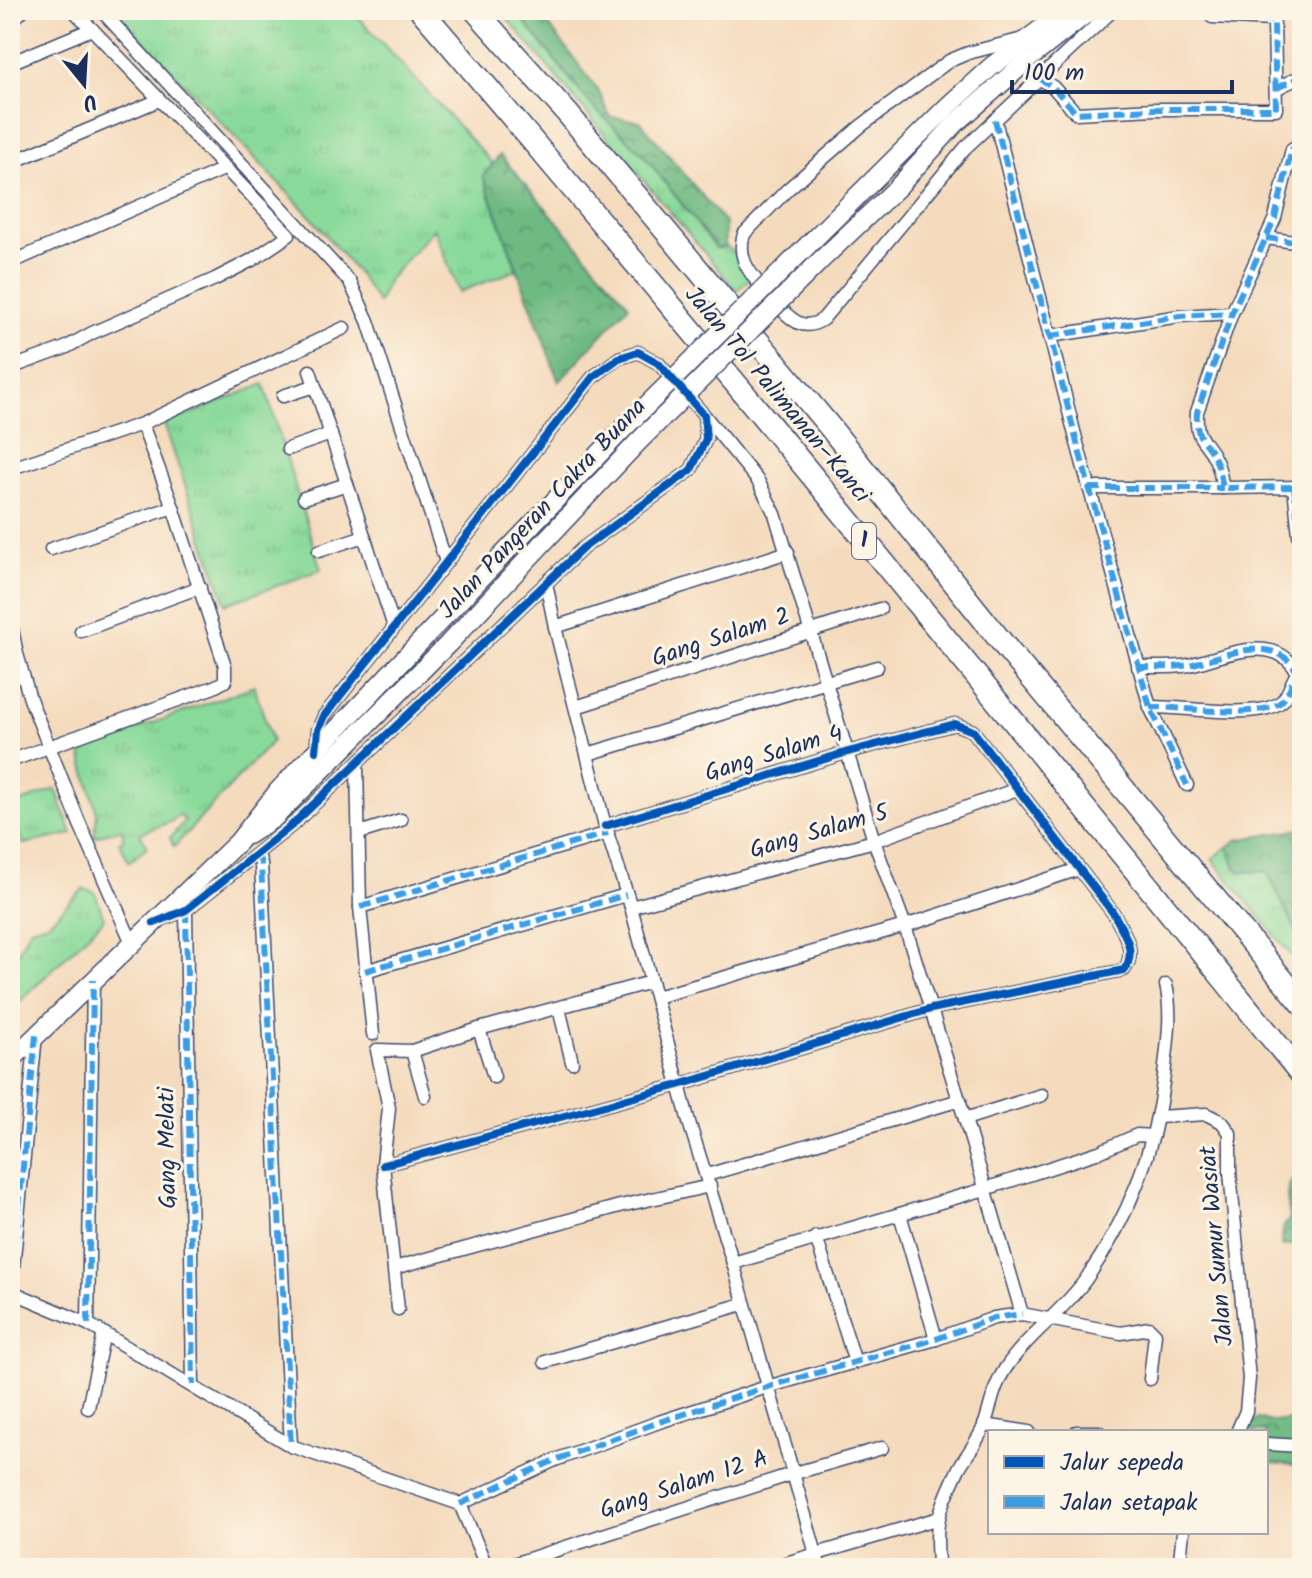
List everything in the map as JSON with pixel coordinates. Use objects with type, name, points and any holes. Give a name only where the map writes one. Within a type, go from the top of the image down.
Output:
[{"type":"highway","name":"Jalan Tol Palimanan–Kanci","points":[[421,10],[970,668],[1302,1075]]},
{"type":"highway","name":"Jalan Tol Palimanan–Kanci","points":[[475,10],[568,114],[800,391],[1008,650],[1302,1003]]},
{"type":"main road","name":"Jalan Pangeran Cakra Buana","points":[[10,1061],[238,842],[262,809],[316,751],[630,436],[808,245],[992,66],[1066,10]]},
{"type":"main road","name":"Jalan Pangeran Cakra Buana","points":[[238,842],[274,818],[448,644],[596,483],[630,436],[898,187],[955,124],[1030,58],[1091,10]]},
{"type":"street","points":[[10,23],[23,10]]},
{"type":"street","points":[[10,368],[65,348],[215,279],[252,260],[289,235],[73,10]]},
{"type":"street","points":[[101,10],[350,282],[368,321],[446,562]]},
{"type":"street","points":[[1031,37],[949,61],[861,126],[788,189],[744,234],[742,252],[750,272],[791,318],[803,325],[819,322],[965,148],[1113,10]]},
{"type":"street","points":[[1039,78],[1053,87],[1076,113],[1154,109],[1273,110],[1277,105],[1277,88],[1275,28],[1272,20],[1212,17]]},
{"type":"street","points":[[10,63],[92,29]]},
{"type":"street","points":[[1277,88],[1302,76]]},
{"type":"street","points":[[10,163],[159,100]]},
{"type":"street","points":[[995,120],[1138,667],[1150,707],[1187,785]]},
{"type":"street","points":[[1223,488],[1216,461],[1200,440],[1196,426],[1197,412],[1232,313],[1275,218],[1292,149],[1302,143]]},
{"type":"street","points":[[10,263],[224,169]]},
{"type":"street","points":[[1266,238],[1302,243]]},
{"type":"street","points":[[1050,336],[1180,316],[1232,313]]},
{"type":"street","points":[[21,465],[142,424],[344,328]]},
{"type":"street","points":[[316,751],[318,730],[324,716],[593,377],[619,358],[638,352],[658,363],[758,481],[775,514],[874,841],[905,926],[985,1189],[1036,1317]]},
{"type":"street","points":[[310,371],[394,627]]},
{"type":"street","points":[[283,396],[314,386]]},
{"type":"street","points":[[154,923],[186,910],[258,854],[583,548],[691,470],[706,439],[704,415]]},
{"type":"street","points":[[10,761],[225,681],[225,666],[200,587],[142,424]]},
{"type":"street","points":[[288,449],[331,434]]},
{"type":"street","points":[[304,498],[347,484]]},
{"type":"street","points":[[1089,488],[1298,487],[1299,535]]},
{"type":"street","points":[[51,549],[173,507]]},
{"type":"street","points":[[319,551],[364,536]]},
{"type":"street","points":[[555,627],[788,552]]},
{"type":"street","points":[[546,583],[606,830],[820,1568]]},
{"type":"street","points":[[81,631],[200,587]]},
{"type":"street","name":"Gang Salam 2","points":[[576,707],[880,609]]},
{"type":"street","points":[[10,619],[21,669],[49,747],[132,943]]},
{"type":"street","points":[[1138,667],[1174,667],[1238,651],[1261,650],[1278,652],[1300,671],[1283,699],[1276,704],[1234,712],[1150,707]]},
{"type":"street","points":[[588,754],[877,667]]},
{"type":"street","name":"Gang Salam 4","points":[[360,907],[848,752],[955,724],[973,731],[1017,789]]},
{"type":"street","points":[[357,764],[360,907],[373,1034]]},
{"type":"street","points":[[383,1165],[679,1085],[931,1009],[1124,970],[1131,956],[1114,914],[1017,789]]},
{"type":"street","name":"Gang Salam 5","points":[[365,971],[628,901],[874,841],[1017,789]]},
{"type":"street","points":[[359,833],[401,820]]},
{"type":"street","points":[[258,854],[261,864],[291,1446]]},
{"type":"street","points":[[656,997],[905,926],[1079,869]]},
{"type":"street","name":"Gang Melati","points":[[186,910],[193,1385]]},
{"type":"street","points":[[88,1324],[93,980]]},
{"type":"street","points":[[398,1309],[383,1165],[389,1108],[377,1050],[412,1051],[479,1029],[651,982]]},
{"type":"street","points":[[733,1263],[985,1189],[1146,1136],[1159,1117],[1170,1026],[1166,985]]},
{"type":"street","points":[[559,1008],[572,1062]]},
{"type":"street","points":[[479,1029],[494,1077]]},
{"type":"street","points":[[36,1035],[11,1294],[88,1324],[291,1446],[460,1504],[555,1460],[767,1387],[936,1339],[994,1318],[1036,1317],[1121,1333],[1149,1328],[1155,1334],[1150,1379]]},
{"type":"street","points":[[412,1051],[425,1096]]},
{"type":"street","points":[[965,1119],[1042,1095]]},
{"type":"street","points":[[394,1268],[708,1180],[960,1100]]},
{"type":"street","name":"Jalan Sumur Wasiat","points":[[1159,1117],[1206,1114],[1222,1122],[1230,1133],[1230,1172],[1249,1379],[1246,1411],[1238,1430]]},
{"type":"street","points":[[938,1568],[939,1518],[959,1468],[984,1425],[992,1394],[1005,1369],[1027,1342],[1036,1317],[1072,1297],[1108,1244],[1150,1152],[1146,1136]]},
{"type":"street","points":[[900,1214],[936,1339]]},
{"type":"street","points":[[816,1237],[855,1362]]},
{"type":"street","points":[[545,1362],[743,1304]]},
{"type":"street","points":[[88,1408],[104,1333]]},
{"type":"street","points":[[984,1425],[1016,1430]]},
{"type":"street","points":[[1268,1444],[1302,1446]]},
{"type":"street","name":"Gang Salam 12 A","points":[[501,1568],[882,1448]]},
{"type":"street","points":[[460,1504],[487,1568]]},
{"type":"street","points":[[769,1568],[939,1518]]},
{"type":"street","points":[[1179,1568],[1183,1534]]},
{"type":"green space","points":[[114,10],[352,10],[493,164],[483,177],[517,270],[459,292],[434,228],[389,279],[378,303],[311,217]]},
{"type":"green space","points":[[500,10],[515,10],[592,106],[643,154],[716,248],[722,248],[724,244],[736,255],[750,278],[737,291]]},
{"type":"green space","points":[[515,10],[537,10],[598,90],[610,117],[640,121],[725,223],[723,248],[716,248],[643,154],[592,106]]},
{"type":"green space","points":[[500,155],[629,305],[559,382],[483,176]]},
{"type":"green space","points":[[264,384],[321,570],[226,604],[164,424]]},
{"type":"green space","points":[[254,686],[272,741],[174,847],[170,838],[185,821],[180,815],[140,833],[147,847],[129,862],[119,842],[124,839],[121,829],[94,837],[97,814],[80,750]]},
{"type":"green space","points":[[56,789],[72,834],[23,844],[10,806]]},
{"type":"green space","points":[[1302,829],[1302,943],[1267,871],[1237,870],[1228,847],[1237,840]]},
{"type":"green space","points":[[1228,847],[1237,870],[1267,871],[1302,943],[1302,968],[1212,859]]},
{"type":"green space","points":[[83,889],[95,892],[104,919],[10,1011],[10,968],[30,928],[48,923]]},
{"type":"green space","points":[[1302,1172],[1302,1243],[1282,1246],[1283,1228],[1290,1218],[1289,1187]]},
{"type":"green space","points":[[1258,1419],[1272,1422],[1302,1419],[1302,1466],[1268,1462],[1268,1430],[1244,1430]]},
{"type":"marked path","points":[[1039,78],[1053,87],[1076,113],[1154,109],[1276,109],[1272,20],[1212,17]]},
{"type":"marked path","points":[[1277,88],[1302,76]]},
{"type":"marked path","points":[[995,120],[1077,443],[1150,707],[1187,785]]},
{"type":"marked path","points":[[1302,143],[1292,149],[1275,218],[1232,313],[1197,412],[1199,435],[1217,464],[1223,488],[1302,487]]},
{"type":"marked path","points":[[1266,238],[1302,243]]},
{"type":"marked path","points":[[1050,336],[1180,316],[1232,313]]},
{"type":"marked path","points":[[1294,487],[1299,535]]},
{"type":"marked path","points":[[1089,488],[1223,488]]},
{"type":"marked path","points":[[1138,667],[1183,666],[1232,653],[1262,650],[1276,652],[1297,672]]},
{"type":"marked path","points":[[1150,707],[1219,711],[1271,707],[1282,701],[1302,669]]},
{"type":"marked path","points":[[360,907],[608,833]]},
{"type":"marked path","points":[[258,854],[261,864],[291,1446]]},
{"type":"marked path","points":[[365,971],[626,895]]},
{"type":"marked path","points":[[186,910],[193,1385]]},
{"type":"marked path","points":[[88,1324],[93,980]]},
{"type":"marked path","points":[[10,1298],[36,1035]]},
{"type":"marked path","points":[[460,1504],[555,1460],[659,1422],[767,1387],[936,1339],[994,1318],[1022,1314]]},
{"type":"cycle path","points":[[154,923],[186,910],[291,826],[583,548],[691,470],[706,439],[704,415],[658,363],[638,352],[619,358],[593,377],[324,716],[318,730],[316,751]]},
{"type":"cycle path","points":[[383,1165],[679,1085],[931,1009],[1124,970],[1130,956],[1128,942],[1114,914],[973,731],[955,724],[848,752],[605,826]]}]
